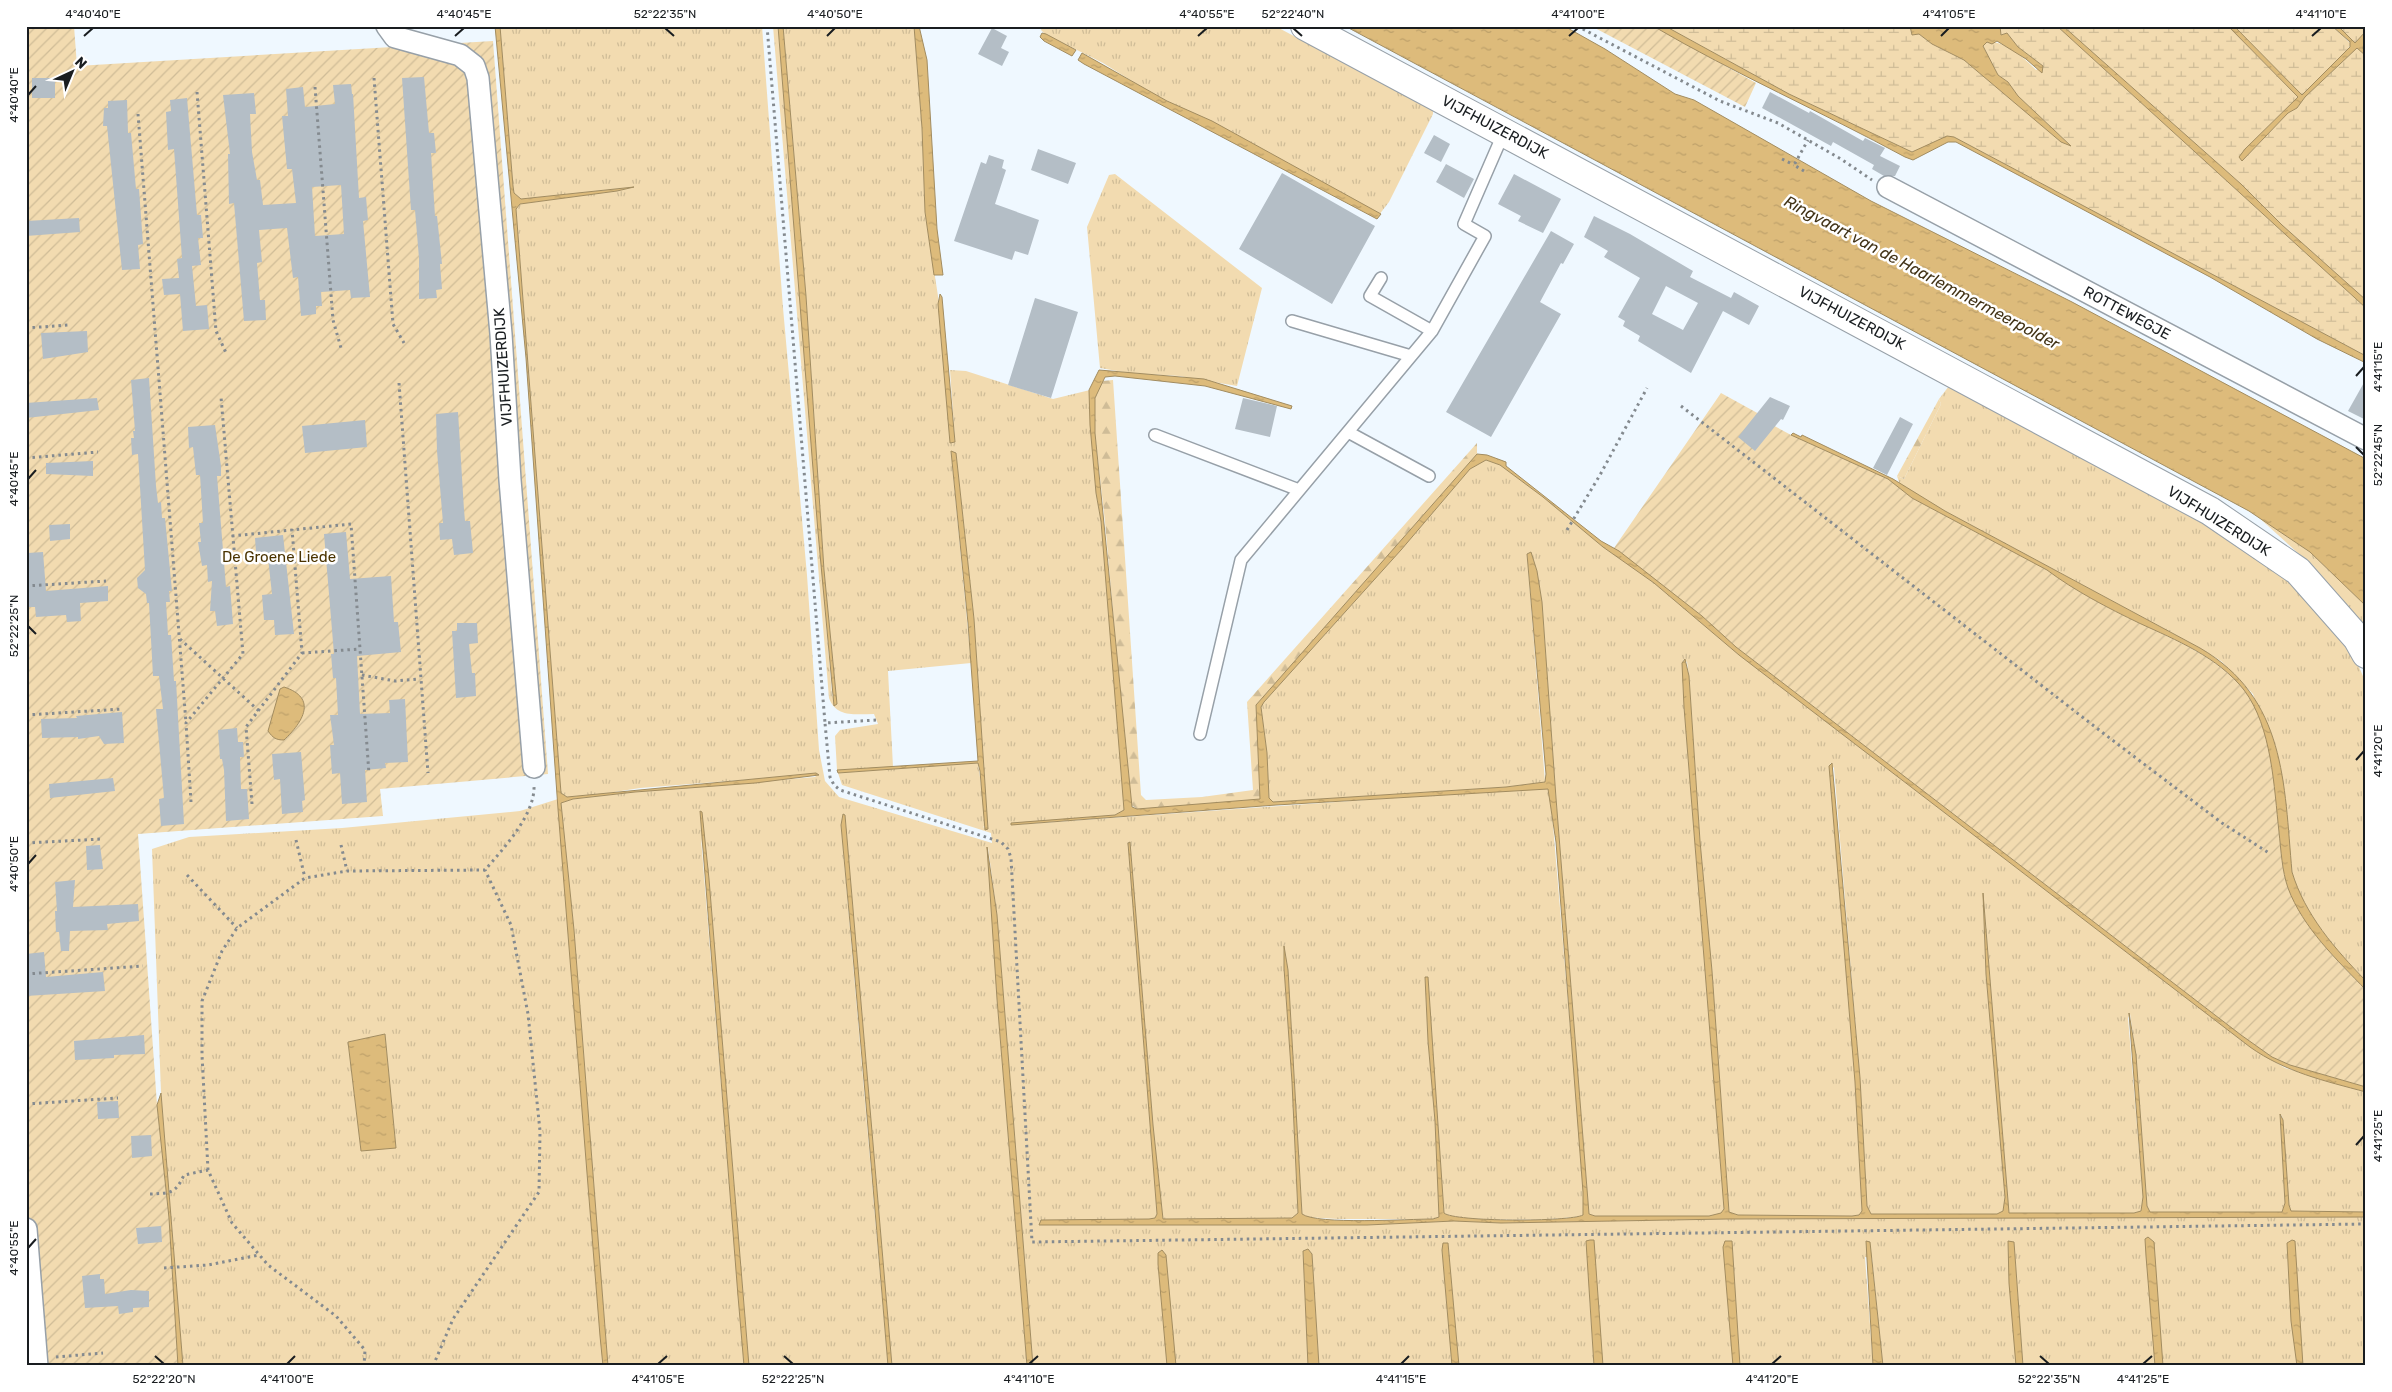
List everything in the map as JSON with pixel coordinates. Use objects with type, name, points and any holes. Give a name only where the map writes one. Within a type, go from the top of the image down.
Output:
[{"type":"street","name":"VIJFHUIZERDIJK","points":[[387,26],[395,36],[460,55],[474,66],[478,78],[500,324],[510,480],[534,767]]},
{"type":"street","name":"VIJFHUIZERDIJK","points":[[1304,26],[2210,511],[2298,571],[2357,638],[2366,654]]},
{"type":"street","name":"ROTTEWEGJE","points":[[1888,187],[2366,439]]},
{"type":"street","points":[[26,1229],[36,1362]]},
{"type":"lane","points":[[1200,734],[1241,560],[1432,331],[1485,236],[1464,224],[1504,132]]},
{"type":"lane","points":[[1381,278],[1370,296],[1432,331]]},
{"type":"lane","points":[[1292,321],[1411,356]]},
{"type":"lane","points":[[1348,432],[1429,476]]},
{"type":"lane","points":[[1155,435],[1299,490]]},
{"type":"path","points":[[767,26],[830,777],[834,785],[840,790],[1001,842],[1008,849],[1011,858],[1032,1242],[2366,1224]]},
{"type":"path","points":[[1577,26],[1720,101],[1778,123],[1841,159],[1865,177],[1888,187]]},
{"type":"path","points":[[374,78],[393,324],[404,343]]},
{"type":"path","points":[[315,88],[333,320],[341,348]]},
{"type":"path","points":[[197,92],[216,331],[227,355]]},
{"type":"path","points":[[138,114],[180,639],[191,802]]},
{"type":"path","points":[[1794,166],[1808,140]]},
{"type":"path","points":[[1782,159],[1804,171]]},
{"type":"path","points":[[26,328],[69,325]]},
{"type":"path","points":[[399,383],[428,773]]},
{"type":"path","points":[[1567,530],[1600,475],[1647,388]]},
{"type":"path","points":[[186,723],[243,654],[221,397]]},
{"type":"path","points":[[1681,406],[2103,733],[2222,823],[2269,853]]},
{"type":"path","points":[[26,458],[98,452]]},
{"type":"path","points":[[232,536],[351,524],[369,774]]},
{"type":"path","points":[[252,804],[246,727],[302,653],[292,530]]},
{"type":"path","points":[[26,586],[106,581]]},
{"type":"path","points":[[180,639],[258,711]]},
{"type":"path","points":[[302,653],[360,649]]},
{"type":"path","points":[[362,675],[384,680],[406,681],[420,679]]},
{"type":"path","points":[[26,715],[122,709]]},
{"type":"path","points":[[825,723],[876,720]]},
{"type":"path","points":[[364,1366],[365,1350],[336,1316],[268,1265],[232,1223],[208,1170],[202,1054],[202,1001],[222,952],[238,928],[305,878],[347,871],[485,870],[513,837],[534,796],[534,767]]},
{"type":"path","points":[[26,843],[102,839]]},
{"type":"path","points":[[296,840],[305,878]]},
{"type":"path","points":[[342,845],[347,871]]},
{"type":"path","points":[[433,1366],[452,1319],[539,1192],[540,1131],[528,1014],[511,925],[485,870]]},
{"type":"path","points":[[187,875],[238,928]]},
{"type":"path","points":[[26,974],[143,966]]},
{"type":"path","points":[[26,1104],[118,1098]]},
{"type":"path","points":[[150,1194],[172,1192],[178,1187],[184,1175],[208,1170]]},
{"type":"path","points":[[164,1268],[208,1265],[260,1255]]},
{"type":"path","points":[[36,1362],[103,1353]]},
{"type":"green space","name":"De Groene Liede","points":[[26,26],[74,26],[77,66],[493,41],[548,774],[380,789],[383,816],[138,834],[157,1105],[169,1218],[178,1366],[26,1366]]},
{"type":"green space","points":[[500,26],[762,26],[783,308],[807,575],[819,750],[825,781],[839,797],[992,843],[991,833],[842,785],[838,773],[978,763],[986,820],[986,825],[983,827],[988,829],[974,619],[956,453],[951,452],[971,663],[888,671],[893,767],[837,770],[835,736],[840,730],[878,724],[874,714],[847,714],[836,709],[829,698],[773,26],[778,26],[832,695],[837,704],[824,570],[806,296],[783,26],[914,26],[922,128],[925,212],[938,296],[950,443],[955,442],[950,370],[966,371],[1053,399],[1090,390],[1096,493],[1101,521],[1124,810],[1115,815],[1011,825],[1505,790],[1548,788],[1550,790],[1583,1179],[1583,1215],[1512,1220],[1468,1218],[1444,1213],[1428,978],[1425,977],[1435,1121],[1439,1217],[1433,1219],[1338,1219],[1304,1217],[1302,1214],[1288,970],[1284,946],[1298,1213],[1292,1218],[1163,1219],[1153,1125],[1130,842],[1128,843],[1157,1214],[1155,1218],[1149,1219],[1041,1220],[1042,1225],[1212,1223],[1367,1225],[1454,1221],[1501,1223],[1727,1219],[2366,1217],[2366,1366],[2162,1366],[2146,1247],[2155,1366],[2023,1366],[2014,1242],[2008,1246],[2017,1366],[1883,1366],[1872,1258],[1865,1257],[1873,1366],[1740,1366],[1732,1242],[1734,1366],[1602,1366],[1589,1291],[1594,1366],[1459,1366],[1448,1244],[1442,1250],[1452,1366],[1319,1366],[1312,1254],[1308,1249],[1303,1251],[1308,1366],[1174,1366],[1166,1255],[1168,1366],[1033,1366],[997,915],[988,847],[997,999],[1027,1366],[892,1366],[845,815],[843,814],[841,825],[888,1366],[749,1366],[709,879],[701,839],[744,1366],[608,1366],[574,930],[561,803],[573,799],[635,792],[815,777],[818,774],[640,788],[567,797],[561,793],[516,209],[520,204],[634,187],[521,199],[514,193]]},
{"type":"green space","points":[[1042,26],[1275,26],[1431,109],[1433,114],[1389,202],[1379,215],[1143,88],[1103,63],[1045,34],[1041,30]]},
{"type":"green space","points":[[1591,26],[1653,26],[1756,83],[1745,107]]},
{"type":"green space","points":[[1665,26],[1910,26],[1912,35],[1919,34],[1932,44],[1964,60],[2061,142],[2070,145],[2018,96],[2008,82],[1998,75],[1983,46],[1987,42],[1993,42],[2007,47],[2020,55],[2036,70],[2043,66],[2018,47],[2007,33],[2001,35],[1999,27],[2057,26],[2366,308],[2366,356],[1954,137],[1912,152],[1789,94]]},
{"type":"green space","points":[[2063,26],[2228,26],[2298,97],[2245,149],[2242,161],[2288,113],[2297,108],[2305,97],[2357,48],[2366,56],[2366,300],[2282,225],[2241,184]]},
{"type":"green space","points":[[2234,26],[2332,26],[2351,44],[2344,55],[2302,95]]},
{"type":"green space","points":[[2338,26],[2366,26],[2366,31],[2355,43]]},
{"type":"green space","points":[[1115,174],[1262,288],[1237,386],[1179,376],[1129,373],[1100,368],[1087,227],[1109,175]]},
{"type":"green space","points":[[1113,380],[1141,795],[1146,800],[1202,797],[1253,790],[1247,702],[1477,443],[1477,454],[1256,705],[1262,797],[1258,801],[1137,809],[1130,804],[1105,522],[1095,433],[1095,398],[1102,381]]},
{"type":"green space","points":[[1949,386],[1975,396],[2261,554],[2316,604],[2355,658],[2366,683],[2366,981],[2340,954],[2317,924],[2297,891],[2292,872],[2281,777],[2253,694],[2221,661],[2200,648],[1900,485],[1897,476],[1904,479],[1941,404],[1939,399]]},
{"type":"green space","points":[[1721,393],[1770,420],[1769,423],[1791,435],[1888,479],[1912,498],[2048,570],[2092,599],[2196,651],[2222,668],[2233,678],[2254,705],[2266,739],[2273,777],[2284,875],[2288,888],[2312,930],[2332,955],[2366,990],[2366,1087],[2290,1065],[2272,1057],[2241,1035],[1736,647],[1702,616],[1614,548]]},
{"type":"green space","points":[[1939,399],[1941,404],[1904,479],[1897,476]]},
{"type":"green space","points":[[1486,460],[1500,465],[1543,497],[1603,547],[1654,583],[1739,655],[2250,1047],[2285,1068],[2366,1092],[2366,1212],[2291,1211],[2283,1124],[2282,1116],[2280,1115],[2285,1203],[2282,1212],[2150,1212],[2147,1206],[2136,1055],[2130,1014],[2128,1018],[2143,1197],[2141,1211],[2134,1213],[2009,1213],[1983,893],[1986,974],[2005,1197],[2003,1212],[1997,1214],[1871,1214],[1867,1206],[1860,1078],[1834,768],[1830,763],[1855,1082],[1862,1211],[1859,1215],[1852,1216],[1738,1215],[1729,1212],[1689,676],[1687,662],[1683,660],[1684,707],[1724,1208],[1722,1213],[1709,1216],[1595,1216],[1589,1214],[1542,602],[1537,571],[1531,552],[1527,554],[1545,782],[1506,787],[1273,802],[1269,798],[1267,753],[1261,707],[1264,702],[1401,550],[1470,469]]},
{"type":"green space","points":[[2256,515],[2310,552],[2366,606],[2366,634],[2311,565]]},
{"type":"green space","points":[[558,799],[603,1366],[183,1366],[161,1093],[152,849],[189,837],[342,828],[520,811]],"holes":[[[385,1034],[396,1147],[361,1151],[348,1042]]]},
{"type":"water","points":[[495,26],[500,26],[514,193],[521,199],[634,187],[520,204],[516,209],[561,793],[567,797],[816,773],[819,775],[755,783],[635,792],[573,799],[561,803],[574,930],[608,1366],[603,1366],[600,1336],[558,809],[526,358]]},
{"type":"water","points":[[778,26],[783,26],[806,296],[824,570],[837,704],[834,706],[818,532]]},
{"type":"water","points":[[914,26],[919,26],[927,60],[937,229],[943,275],[934,275],[925,212],[922,128]]},
{"type":"water","name":"Ringvaart van de Haarlemmermeerpolder","points":[[1345,26],[1564,26],[1605,49],[1675,94],[1694,100],[1871,201],[2072,302],[2366,459],[2366,606],[2310,552],[2249,511]]},
{"type":"water","points":[[1653,26],[1665,26],[1789,94],[1912,152],[1947,136],[1954,137],[2366,356],[2366,363],[2317,339],[2210,277],[1956,142],[1948,142],[1913,160],[1905,157],[1684,44]]},
{"type":"water","points":[[1910,26],[2000,26],[2001,35],[2007,33],[2018,47],[2043,66],[2042,73],[2026,59],[1997,41],[1992,44],[1987,42],[1983,46],[1998,75],[2008,82],[2018,96],[2071,146],[2061,142],[1964,60],[1932,44],[1919,34],[1912,35]]},
{"type":"water","points":[[2057,26],[2063,26],[2241,184],[2282,225],[2366,300],[2366,308]]},
{"type":"water","points":[[2228,26],[2234,26],[2302,95],[2350,47],[2350,42],[2332,26],[2338,26],[2355,43],[2366,31],[2363,48],[2366,56],[2357,48],[2305,97],[2297,108],[2288,113],[2242,161],[2239,157],[2245,149],[2298,97]]},
{"type":"water","points":[[1042,33],[1076,50],[1072,56],[1044,41],[1040,37]]},
{"type":"water","points":[[1082,53],[1167,101],[1212,121],[1381,214],[1377,219],[1084,64],[1078,60]]},
{"type":"water","points":[[940,294],[942,297],[955,442],[950,443],[938,304]]},
{"type":"water","points":[[1099,370],[1204,379],[1292,406],[1291,409],[1205,386],[1115,376],[1105,377],[1095,398],[1095,433],[1132,807],[1137,809],[1260,799],[1256,705],[1477,454],[1487,455],[1506,462],[1506,466],[1601,541],[1619,551],[1702,616],[1736,647],[2241,1035],[2272,1057],[2290,1065],[2366,1087],[2366,1092],[2306,1075],[2263,1056],[2250,1047],[1739,655],[1654,583],[1603,547],[1543,497],[1500,465],[1486,460],[1470,469],[1401,550],[1264,702],[1261,707],[1267,753],[1269,798],[1273,802],[1506,787],[1545,782],[1546,774],[1527,554],[1531,552],[1537,571],[1542,602],[1589,1214],[1595,1216],[1709,1216],[1721,1213],[1724,1209],[1684,707],[1682,663],[1685,659],[1689,676],[1729,1212],[1738,1215],[1852,1216],[1859,1215],[1862,1211],[1855,1082],[1829,766],[1832,763],[1860,1078],[1867,1206],[1871,1214],[1997,1214],[2003,1211],[2005,1197],[1986,974],[1983,893],[2009,1213],[2134,1213],[2141,1211],[2143,1197],[2129,1013],[2136,1055],[2147,1206],[2150,1212],[2282,1212],[2285,1203],[2280,1114],[2283,1120],[2291,1211],[2366,1212],[2366,1217],[1727,1219],[1501,1223],[1454,1221],[1367,1225],[1039,1225],[1041,1220],[1149,1219],[1155,1218],[1157,1214],[1128,843],[1130,842],[1153,1125],[1163,1219],[1292,1218],[1298,1213],[1284,946],[1288,970],[1302,1214],[1325,1219],[1344,1220],[1433,1219],[1439,1217],[1435,1121],[1425,977],[1428,977],[1444,1213],[1468,1218],[1512,1220],[1557,1219],[1583,1215],[1583,1192],[1556,842],[1548,789],[1276,805],[1011,825],[1011,823],[1115,815],[1124,810],[1101,521],[1096,493],[1090,425],[1089,390]]},
{"type":"water","points":[[1793,433],[1801,437],[1802,435],[1893,479],[1945,511],[2200,648],[2228,668],[2250,692],[2265,717],[2275,745],[2282,775],[2292,872],[2298,888],[2322,931],[2366,981],[2366,990],[2322,943],[2294,903],[2283,868],[2273,777],[2266,739],[2261,721],[2253,705],[2234,678],[2196,650],[2092,599],[2047,570],[1912,498],[1888,479],[1791,435]]},
{"type":"water","points":[[951,451],[956,453],[974,619],[988,829],[985,830],[978,763],[838,773],[837,770],[978,761],[968,623]]},
{"type":"water","points":[[284,687],[301,697],[304,711],[297,726],[291,733],[284,740],[279,740],[268,731],[280,689]]},
{"type":"water","points":[[700,811],[702,812],[709,879],[749,1366],[744,1366]]},
{"type":"water","points":[[843,814],[845,815],[892,1366],[888,1366],[841,825]]},
{"type":"water","points":[[987,847],[997,915],[1033,1366],[1027,1366],[997,999]]},
{"type":"water","points":[[385,1034],[396,1148],[361,1151],[348,1042]]},
{"type":"water","points":[[161,1093],[183,1366],[178,1366],[169,1218],[157,1105]]},
{"type":"water","points":[[2148,1237],[2154,1242],[2163,1366],[2155,1366],[2145,1239]]},
{"type":"water","points":[[1594,1240],[1603,1366],[1594,1366],[1586,1241]]},
{"type":"water","points":[[2292,1240],[2295,1241],[2303,1366],[2297,1366],[2291,1321],[2287,1243]]},
{"type":"water","points":[[1725,1241],[1732,1241],[1740,1366],[1733,1366],[1723,1247]]},
{"type":"water","points":[[1866,1241],[1870,1242],[1883,1366],[1873,1366]]},
{"type":"water","points":[[2008,1241],[2014,1242],[2023,1366],[2016,1366],[2009,1283]]},
{"type":"water","points":[[1443,1243],[1448,1243],[1459,1366],[1452,1366],[1442,1250]]},
{"type":"water","points":[[1308,1249],[1312,1254],[1319,1366],[1308,1366],[1303,1251]]},
{"type":"water","points":[[1162,1250],[1166,1255],[1176,1366],[1167,1366],[1158,1264],[1158,1253]]},
{"type":"building","points":[[992,28],[1007,36],[1001,48],[1009,52],[1002,66],[978,54]]},
{"type":"building","points":[[424,77],[429,133],[434,133],[436,153],[431,153],[435,216],[437,216],[442,264],[440,264],[442,289],[436,290],[437,298],[419,299],[419,258],[415,210],[411,210],[402,78]]},
{"type":"building","points":[[32,78],[55,78],[55,98],[32,98]]},
{"type":"building","points":[[351,84],[353,94],[359,198],[366,197],[368,220],[363,221],[370,297],[351,298],[350,290],[321,292],[322,306],[316,306],[316,314],[301,316],[298,277],[293,278],[287,228],[259,230],[262,262],[257,263],[260,300],[265,300],[266,320],[244,321],[234,203],[229,204],[228,154],[230,154],[223,95],[254,93],[256,114],[250,114],[252,152],[257,180],[260,180],[263,205],[296,203],[292,169],[287,169],[282,116],[288,116],[286,89],[303,87],[305,107],[335,104],[333,85]],"holes":[[[341,185],[344,234],[315,236],[312,187]]]},
{"type":"building","points":[[1770,92],[1809,113],[1810,111],[1863,141],[1865,138],[1885,148],[1880,156],[1900,166],[1895,176],[1884,176],[1872,169],[1874,165],[1833,142],[1831,146],[1762,108]]},
{"type":"building","points":[[187,98],[197,215],[201,215],[203,238],[198,238],[201,265],[192,266],[196,306],[207,305],[209,329],[183,331],[180,294],[164,295],[162,279],[179,278],[177,259],[182,258],[174,149],[168,150],[166,112],[171,111],[170,100]]},
{"type":"building","points":[[127,100],[128,133],[131,133],[136,189],[139,189],[143,244],[138,245],[140,269],[122,270],[107,126],[103,126],[104,108],[108,108],[108,101]]},
{"type":"building","points":[[1434,135],[1450,144],[1441,162],[1424,153]]},
{"type":"building","points":[[1038,149],[1076,163],[1068,184],[1031,170]]},
{"type":"building","points":[[989,155],[1004,160],[1002,168],[1006,170],[995,204],[1039,220],[1028,255],[1015,251],[1012,260],[954,241],[981,162],[986,164]]},
{"type":"building","points":[[1446,164],[1474,179],[1464,198],[1436,182]]},
{"type":"building","points":[[1282,173],[1375,226],[1332,304],[1239,249]]},
{"type":"building","points":[[1514,174],[1561,199],[1543,233],[1518,221],[1521,216],[1498,204]]},
{"type":"building","points":[[1594,216],[1630,234],[1693,271],[1690,277],[1731,298],[1734,292],[1759,306],[1749,325],[1723,311],[1691,373],[1638,341],[1640,336],[1623,326],[1625,321],[1618,317],[1640,278],[1604,257],[1608,251],[1584,237]],"holes":[[[1666,286],[1698,303],[1683,330],[1652,314]]]},
{"type":"building","points":[[79,218],[80,232],[26,236],[26,221]]},
{"type":"building","points":[[1551,231],[1574,244],[1563,264],[1561,263],[1540,302],[1561,314],[1491,437],[1446,412]]},
{"type":"building","points":[[1035,298],[1078,312],[1051,398],[1008,385]]},
{"type":"building","points":[[87,331],[88,352],[43,359],[41,333]]},
{"type":"building","points":[[149,378],[156,486],[158,503],[161,502],[162,518],[165,518],[172,591],[169,591],[170,602],[166,602],[168,635],[171,635],[174,681],[176,681],[184,824],[161,826],[159,799],[164,798],[156,709],[163,709],[159,676],[153,676],[149,603],[147,603],[146,594],[138,588],[137,578],[145,570],[138,454],[132,455],[131,438],[134,438],[133,431],[135,431],[131,380]]},
{"type":"building","points":[[2366,379],[2366,420],[2348,411]]},
{"type":"building","points":[[1770,397],[1790,406],[1783,420],[1781,419],[1755,451],[1738,437]]},
{"type":"building","points":[[97,398],[99,410],[26,418],[26,403]]},
{"type":"building","points":[[1243,398],[1277,406],[1270,437],[1235,429]]},
{"type":"building","points":[[458,412],[465,521],[470,521],[473,553],[454,555],[452,539],[440,540],[439,523],[443,523],[436,414]]},
{"type":"building","points":[[1900,417],[1913,424],[1887,475],[1873,468]]},
{"type":"building","points":[[365,420],[367,447],[305,453],[302,426]]},
{"type":"building","points":[[215,425],[221,466],[221,476],[217,476],[226,587],[230,586],[233,624],[217,626],[215,611],[210,611],[212,581],[208,582],[207,565],[202,566],[198,542],[201,542],[199,523],[203,523],[200,475],[196,475],[193,447],[189,448],[188,427]]},
{"type":"building","points":[[93,461],[93,476],[46,474],[46,463]]},
{"type":"building","points":[[70,524],[70,539],[50,541],[49,525]]},
{"type":"building","points":[[346,532],[350,579],[391,576],[394,622],[398,622],[401,652],[357,656],[360,714],[390,713],[389,700],[405,699],[408,762],[385,763],[386,768],[365,770],[367,802],[342,804],[340,773],[332,774],[330,745],[334,745],[330,715],[338,715],[336,678],[333,678],[331,654],[334,654],[324,534]]},
{"type":"building","points":[[283,535],[294,634],[275,635],[274,620],[264,620],[262,595],[272,594],[268,558],[264,558],[264,553],[256,552],[255,538]]},
{"type":"building","points":[[43,552],[46,591],[108,586],[108,601],[80,603],[81,621],[67,622],[66,615],[36,617],[35,607],[26,607],[26,564],[29,564],[28,553]]},
{"type":"building","points":[[457,623],[477,623],[478,643],[469,644],[472,673],[475,673],[476,696],[456,698],[452,631],[457,631]]},
{"type":"building","points":[[122,712],[124,743],[104,744],[99,736],[78,739],[78,737],[42,738],[41,719],[77,718],[76,716]]},
{"type":"building","points":[[237,728],[238,742],[243,742],[244,757],[240,757],[241,789],[247,789],[249,819],[226,821],[224,770],[222,759],[220,759],[218,730]]},
{"type":"building","points":[[301,752],[305,800],[302,801],[303,812],[282,814],[280,779],[274,780],[272,754]]},
{"type":"building","points":[[113,778],[115,791],[50,798],[49,784]]},
{"type":"building","points":[[100,845],[103,869],[87,870],[86,846]]},
{"type":"building","points":[[75,880],[73,907],[138,904],[139,921],[107,924],[108,930],[70,931],[69,951],[61,951],[59,932],[56,932],[55,882]]},
{"type":"building","points":[[44,952],[46,977],[103,972],[105,991],[26,996],[26,954]]},
{"type":"building","points":[[144,1035],[145,1054],[114,1055],[114,1058],[75,1060],[74,1041]]},
{"type":"building","points":[[118,1101],[119,1118],[98,1119],[97,1102]]},
{"type":"building","points":[[151,1135],[152,1156],[132,1158],[131,1136]]},
{"type":"building","points":[[161,1226],[162,1242],[138,1244],[136,1228]]},
{"type":"building","points":[[100,1274],[100,1279],[104,1279],[105,1294],[131,1290],[149,1291],[149,1307],[133,1308],[133,1312],[119,1314],[118,1306],[85,1308],[82,1276]]}]
